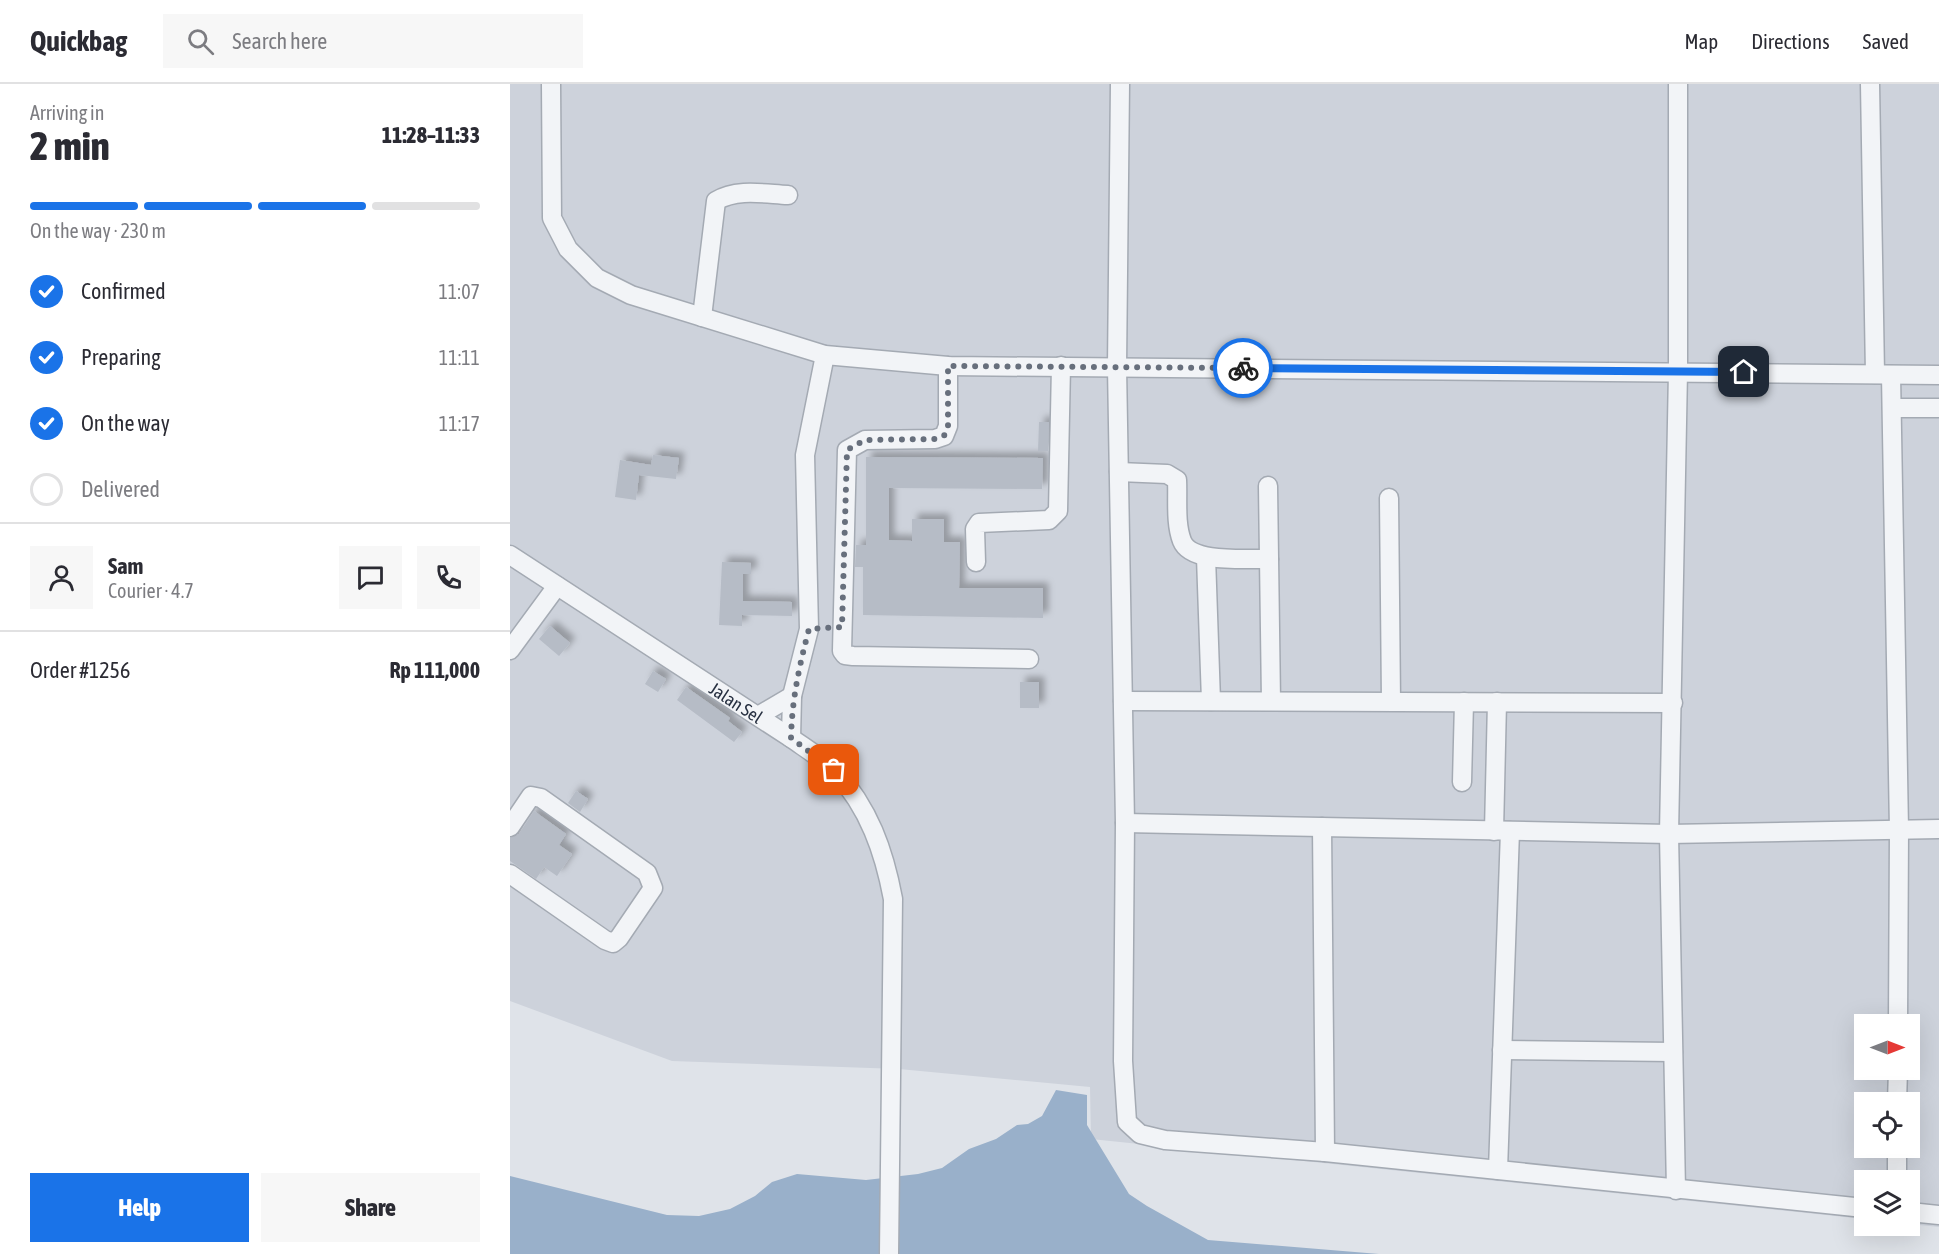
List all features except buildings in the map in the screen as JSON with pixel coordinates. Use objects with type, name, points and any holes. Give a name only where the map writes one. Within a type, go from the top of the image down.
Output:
[{"type":"street","points":[[551,84],[552,218],[568,249],[597,278],[631,295],[825,356],[948,366],[1939,375]]},
{"type":"street","points":[[1120,84],[1117,367],[1125,823],[1123,1061],[1127,1122],[1140,1134],[1165,1140],[1325,1152],[1854,1207]]},
{"type":"street","points":[[1676,1190],[1669,834],[1678,371],[1678,84]]},
{"type":"street","points":[[1870,84],[1883,374],[1892,408],[1899,830],[1898,1014]]},
{"type":"street","points":[[702,317],[716,201],[726,195],[744,193],[788,195]]},
{"type":"street","points":[[791,738],[792,696],[809,629],[806,454],[825,356]]},
{"type":"street","points":[[948,366],[948,426],[944,436],[934,439],[865,440],[847,450],[842,651],[845,655],[1029,659]]},
{"type":"street","points":[[976,562],[975,529],[979,523],[1049,519],[1058,511],[1061,366]]},
{"type":"street","points":[[1892,408],[1939,408]]},
{"type":"street","points":[[1119,472],[1167,474],[1177,480],[1181,539],[1190,552],[1206,557],[1269,559]]},
{"type":"street","points":[[1268,486],[1271,701]]},
{"type":"street","points":[[1389,498],[1391,701]]},
{"type":"street","name":"Jalan Sel","points":[[510,555],[791,738],[834,770],[854,795],[873,825],[886,861],[893,899],[889,1254]]},
{"type":"street","points":[[1206,557],[1211,701]]},
{"type":"street","points":[[510,650],[557,586]]},
{"type":"street","points":[[809,629],[842,627]]},
{"type":"street","points":[[758,716],[792,696]]},
{"type":"street","points":[[1123,701],[1672,703]]},
{"type":"street","points":[[1462,782],[1464,702]]},
{"type":"street","points":[[1497,702],[1502,831],[1502,1050],[1498,1170]]},
{"type":"street","points":[[510,827],[531,796],[541,798],[647,873],[653,888],[620,938],[612,943],[604,940],[510,874]]},
{"type":"street","points":[[1125,823],[1669,834],[1939,830]]},
{"type":"street","points":[[1322,827],[1325,1152]]},
{"type":"street","points":[[1502,1050],[1673,1053]]},
{"type":"street","points":[[1920,1213],[1939,1215]]},
{"type":"shaded area","points":[[510,84],[1939,84],[1939,1227],[1920,1225],[1920,1170],[1854,1170],[1854,1218],[1091,1139],[1090,1087],[899,1069],[672,1061],[510,1001]]},
{"type":"water","points":[[1056,1090],[1087,1095],[1087,1125],[1129,1194],[1208,1240],[1379,1254],[510,1254],[510,1176],[667,1215],[699,1216],[730,1209],[755,1196],[772,1182],[797,1174],[866,1180],[918,1174],[942,1168],[969,1149],[996,1139],[1017,1125],[1028,1124],[1042,1116]]},
{"type":"way so far","points":[[834,770],[791,738],[791,717],[792,696],[809,629],[842,627],[847,450],[865,440],[934,439],[944,436],[948,426],[948,366],[1243,368]]},
{"type":"route","points":[[1243,368],[1744,372]]}]
